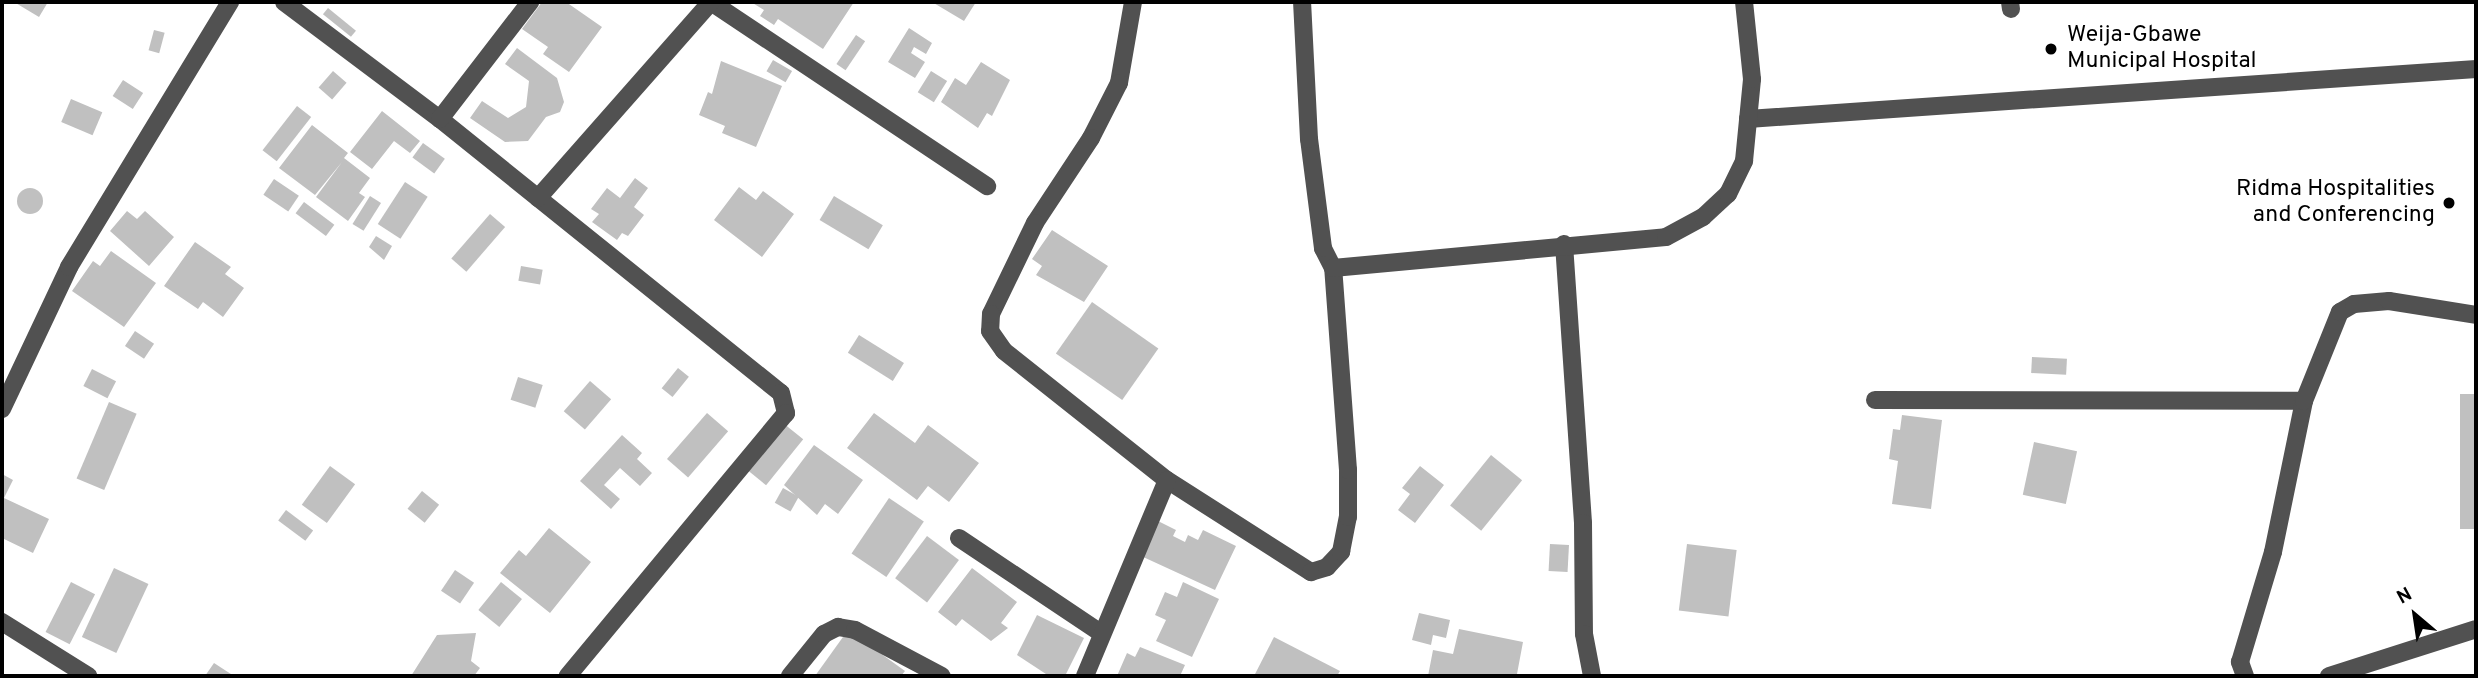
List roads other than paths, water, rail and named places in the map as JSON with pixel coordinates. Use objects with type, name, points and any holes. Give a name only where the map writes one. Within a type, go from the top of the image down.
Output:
[{"type":"street","points":[[2,409],[69,267],[230,2]]},
{"type":"street","points":[[284,2],[440,119],[772,383],[781,393],[786,413],[568,676]]},
{"type":"street","points":[[440,119],[530,2]]},
{"type":"street","points":[[538,198],[711,2],[987,186]]},
{"type":"street","points":[[1133,2],[1119,83],[1091,138],[1035,223],[991,314],[990,331],[1004,351],[1167,480],[1311,572],[1327,566],[1341,552],[1348,517],[1348,470],[1333,268],[1323,248],[1309,139],[1302,2]]},
{"type":"street","points":[[1333,268],[1564,244],[1666,237],[1703,217],[1728,194],[1744,161],[1752,79],[1744,2]]},
{"type":"street","points":[[1748,118],[2476,69]]},
{"type":"street","points":[[1564,244],[1583,523],[1584,634],[1592,676]]},
{"type":"street","points":[[2245,676],[2241,662],[2273,552],[2304,401],[2340,312],[2354,304],[2389,301],[2476,314]]},
{"type":"street","points":[[1875,400],[2304,401]]},
{"type":"street","points":[[1085,676],[1167,480]]},
{"type":"street","points":[[959,538],[1101,633]]},
{"type":"street","points":[[2,622],[88,676]]},
{"type":"street","points":[[790,676],[824,634],[838,627],[855,630],[942,676]]},
{"type":"street","points":[[2329,676],[2476,629]]},
{"type":"place","name":"Weija-Gbawe Municipal Hospital","points":[[2051,49]]},
{"type":"place","name":"Ridma Hospitalities and Conferencing","points":[[2449,203]]}]
